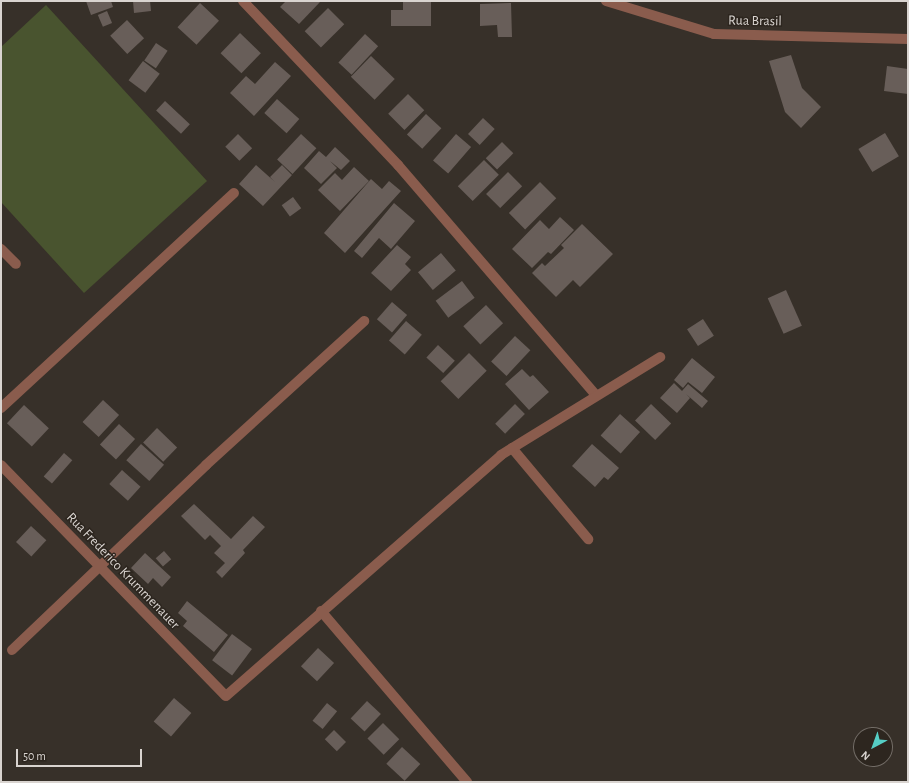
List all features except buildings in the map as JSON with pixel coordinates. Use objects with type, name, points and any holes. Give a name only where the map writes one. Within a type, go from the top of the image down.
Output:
[{"type":"street","points":[[243,1],[398,165],[596,395]]},
{"type":"street","name":"Rua Brasil","points":[[606,1],[714,34],[908,39]]},
{"type":"street","points":[[1,408],[234,193]]},
{"type":"street","points":[[1,249],[16,264]]},
{"type":"street","points":[[12,650],[206,465],[364,321]]},
{"type":"street","points":[[467,782],[321,611],[501,455],[596,395],[660,357]]},
{"type":"street","points":[[512,448],[588,539]]},
{"type":"street","name":"Rua Frederico Krummenauer","points":[[1,465],[226,696],[321,611]]},
{"type":"green space","points":[[46,5],[207,181],[84,293],[1,202],[1,47]]}]
